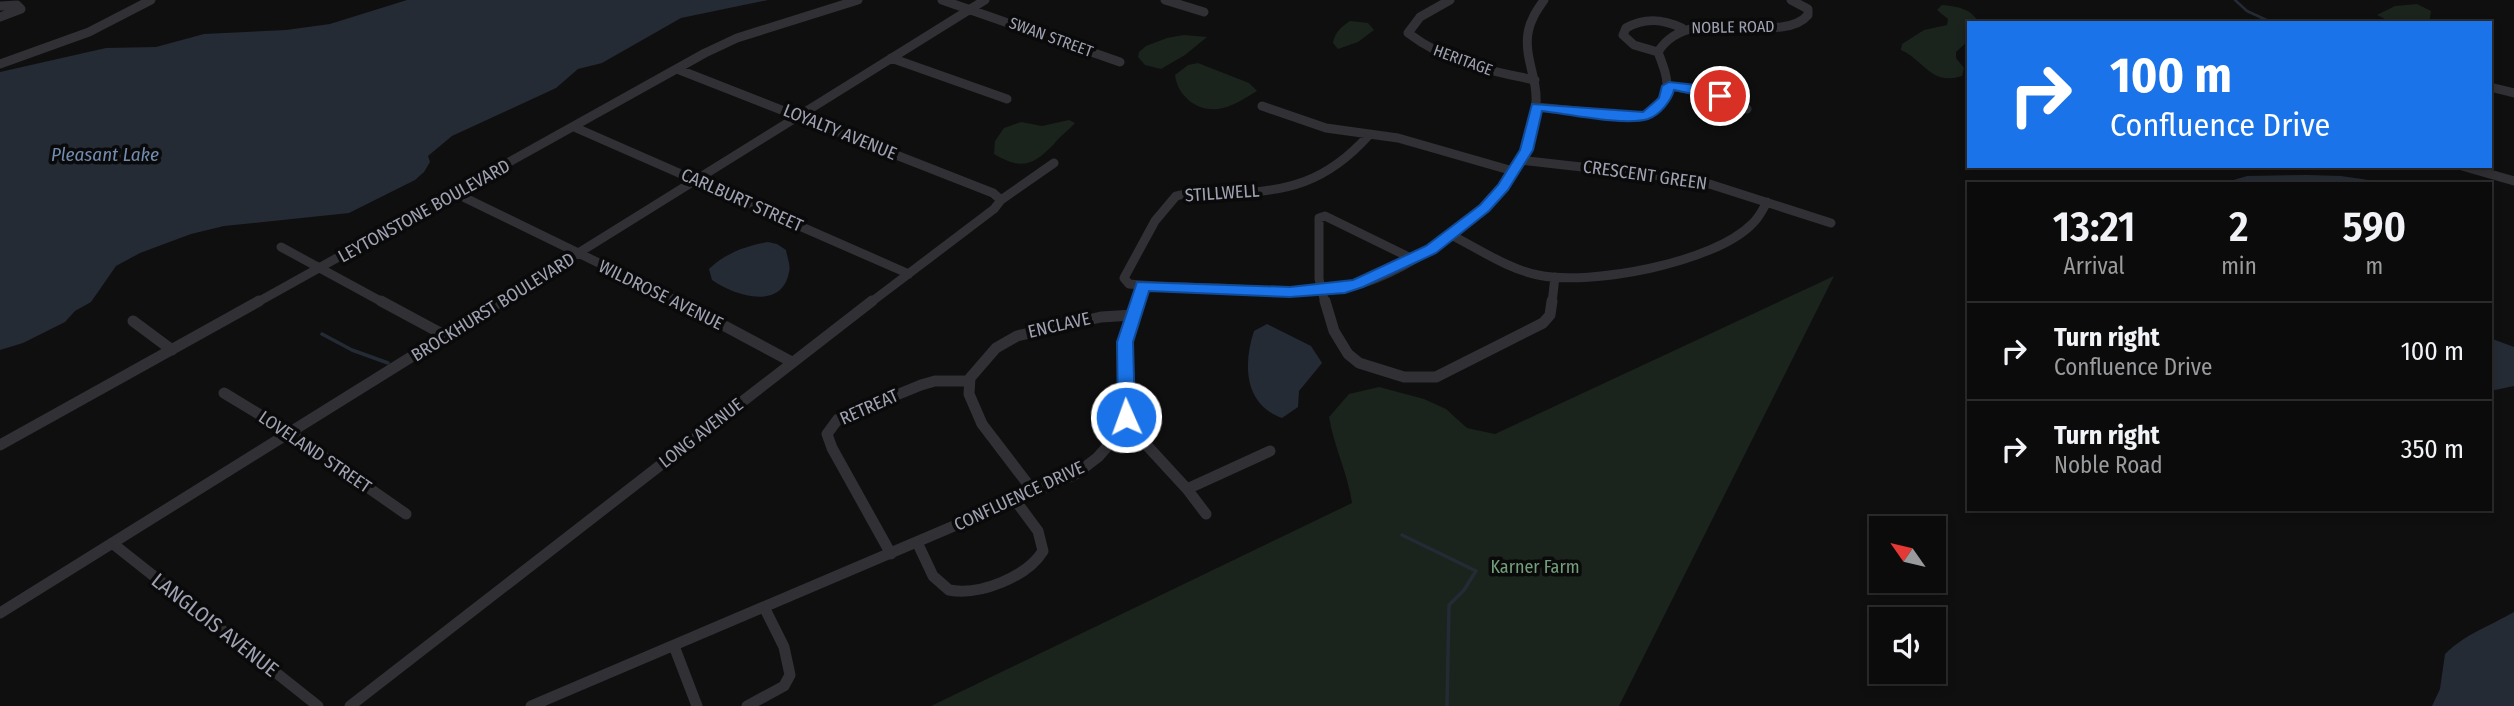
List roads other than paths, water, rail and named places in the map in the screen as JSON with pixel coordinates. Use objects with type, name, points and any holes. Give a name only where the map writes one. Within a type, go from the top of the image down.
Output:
[{"type":"street","points":[[0,64],[89,32],[151,0]]},
{"type":"street","name":"LEYTONSTONE BOULEVARD","points":[[0,445],[320,270],[677,69],[737,38],[858,0]]},
{"type":"street","name":"SWAN STREET","points":[[942,0],[972,8],[1120,62]]},
{"type":"street","name":"BROCKHURST BOULEVARD","points":[[0,613],[985,0]]},
{"type":"street","points":[[1165,0],[1205,12]]},
{"type":"street","name":"HERITAGE","points":[[1450,0],[1419,18],[1411,25],[1408,33],[1433,51],[1460,62],[1535,80]]},
{"type":"street","points":[[1206,514],[1141,439],[1120,432],[1126,417],[1124,356],[1143,286],[1290,292],[1323,290],[1358,284],[1413,259],[1451,234],[1485,208],[1513,171],[1531,136],[1537,107],[1535,80],[1526,41],[1531,18],[1544,0]]},
{"type":"street","name":"NOBLE ROAD","points":[[1658,52],[1665,37],[1682,28],[1706,24],[1789,26],[1802,22],[1808,15],[1808,9],[1791,0]]},
{"type":"street","points":[[0,6],[17,5],[21,9],[0,18]]},
{"type":"street","points":[[1537,107],[1628,116],[1647,115],[1665,99],[1669,86],[1658,52],[1642,49],[1628,42],[1623,35],[1626,27],[1637,22],[1656,20],[1682,28]]},
{"type":"street","points":[[891,58],[1007,99]]},
{"type":"street","name":"LOYALTY AVENUE","points":[[677,69],[993,193],[1000,200]]},
{"type":"street","points":[[1669,86],[1708,92],[1747,108]]},
{"type":"street","points":[[2492,88],[2514,93]]},
{"type":"street","points":[[1262,106],[1326,128],[1398,138],[1513,171]]},
{"type":"street","name":"CARLBURT STREET","points":[[574,127],[909,274]]},
{"type":"street","name":"STILLWELL","points":[[1143,286],[1129,284],[1124,278],[1129,265],[1168,203],[1178,195],[1239,193],[1305,184],[1340,166],[1369,135]]},
{"type":"street","name":"CRESCENT GREEN","points":[[1520,159],[1673,176],[1725,188],[1831,223]]},
{"type":"street","name":"LONG AVENUE","points":[[350,706],[792,362],[995,209],[1000,200],[1054,163]]},
{"type":"street","points":[[2469,168],[2514,181]]},
{"type":"street","name":"WILDROSE AVENUE","points":[[455,193],[580,253],[792,362]]},
{"type":"street","points":[[1451,234],[1537,274],[1555,277],[1603,275],[1656,268],[1685,258],[1744,230],[1751,225],[1767,202]]},
{"type":"street","points":[[1413,259],[1325,216],[1319,218],[1318,262],[1334,331],[1348,354],[1359,363],[1404,377],[1436,377],[1542,323],[1550,315],[1555,277]]},
{"type":"street","points":[[281,247],[446,336]]},
{"type":"street","name":"ENCLAVE","points":[[968,381],[994,349],[1015,336],[1107,315],[1133,315]]},
{"type":"street","points":[[133,321],[172,350]]},
{"type":"street","name":"RETREAT","points":[[891,554],[832,448],[827,434],[831,425],[845,416],[921,385],[935,381],[968,381]]},
{"type":"street","points":[[968,381],[968,392],[979,420],[1019,477],[1034,492]]},
{"type":"street","name":"LOVELAND STREET","points":[[224,393],[290,433],[406,514]]},
{"type":"street","name":"CONFLUENCE DRIVE","points":[[531,706],[1076,474],[1098,457],[1120,432]]},
{"type":"street","points":[[1187,489],[1270,451]]},
{"type":"street","points":[[917,542],[930,570],[946,589],[965,593],[988,586],[1027,568],[1042,554],[1044,547],[1034,523],[1015,500]]},
{"type":"street","name":"LANGLOIS AVENUE","points":[[113,543],[318,706]]},
{"type":"street","points":[[747,706],[784,686],[790,675],[783,647],[764,607]]},
{"type":"street","points":[[674,646],[697,706]]},
{"type":"water","name":"Pleasant Lake","points":[[407,0],[768,0],[681,18],[602,63],[578,69],[556,88],[452,136],[428,156],[430,162],[415,180],[349,213],[224,226],[191,234],[140,253],[116,266],[91,302],[75,311],[65,322],[23,343],[0,350],[0,72],[106,48],[156,47],[204,34],[286,30],[330,24]]},
{"type":"water","points":[[2247,176],[2341,176],[2382,182],[2227,182]]},
{"type":"water","points":[[768,242],[786,250],[789,264],[785,284],[777,292],[756,297],[744,295],[712,280],[709,269],[729,254]]},
{"type":"water","points":[[1267,324],[1311,346],[1322,363],[1299,391],[1298,407],[1282,418],[1269,412],[1260,403],[1250,382],[1250,344],[1254,331]]},
{"type":"water","points":[[2492,339],[2514,347],[2514,386],[2495,390],[2492,389]]},
{"type":"water","points":[[2514,612],[2514,706],[2432,706],[2440,689],[2445,654],[2469,636]]},
{"type":"waterway","points":[[2235,0],[2247,11],[2269,21]]},
{"type":"waterway","points":[[322,334],[352,350],[388,363]]},
{"type":"waterway","points":[[1402,535],[1476,571],[1464,590],[1449,605],[1447,706]]},
{"type":"park label","name":"Karner Farm","points":[[1535,567]]}]
